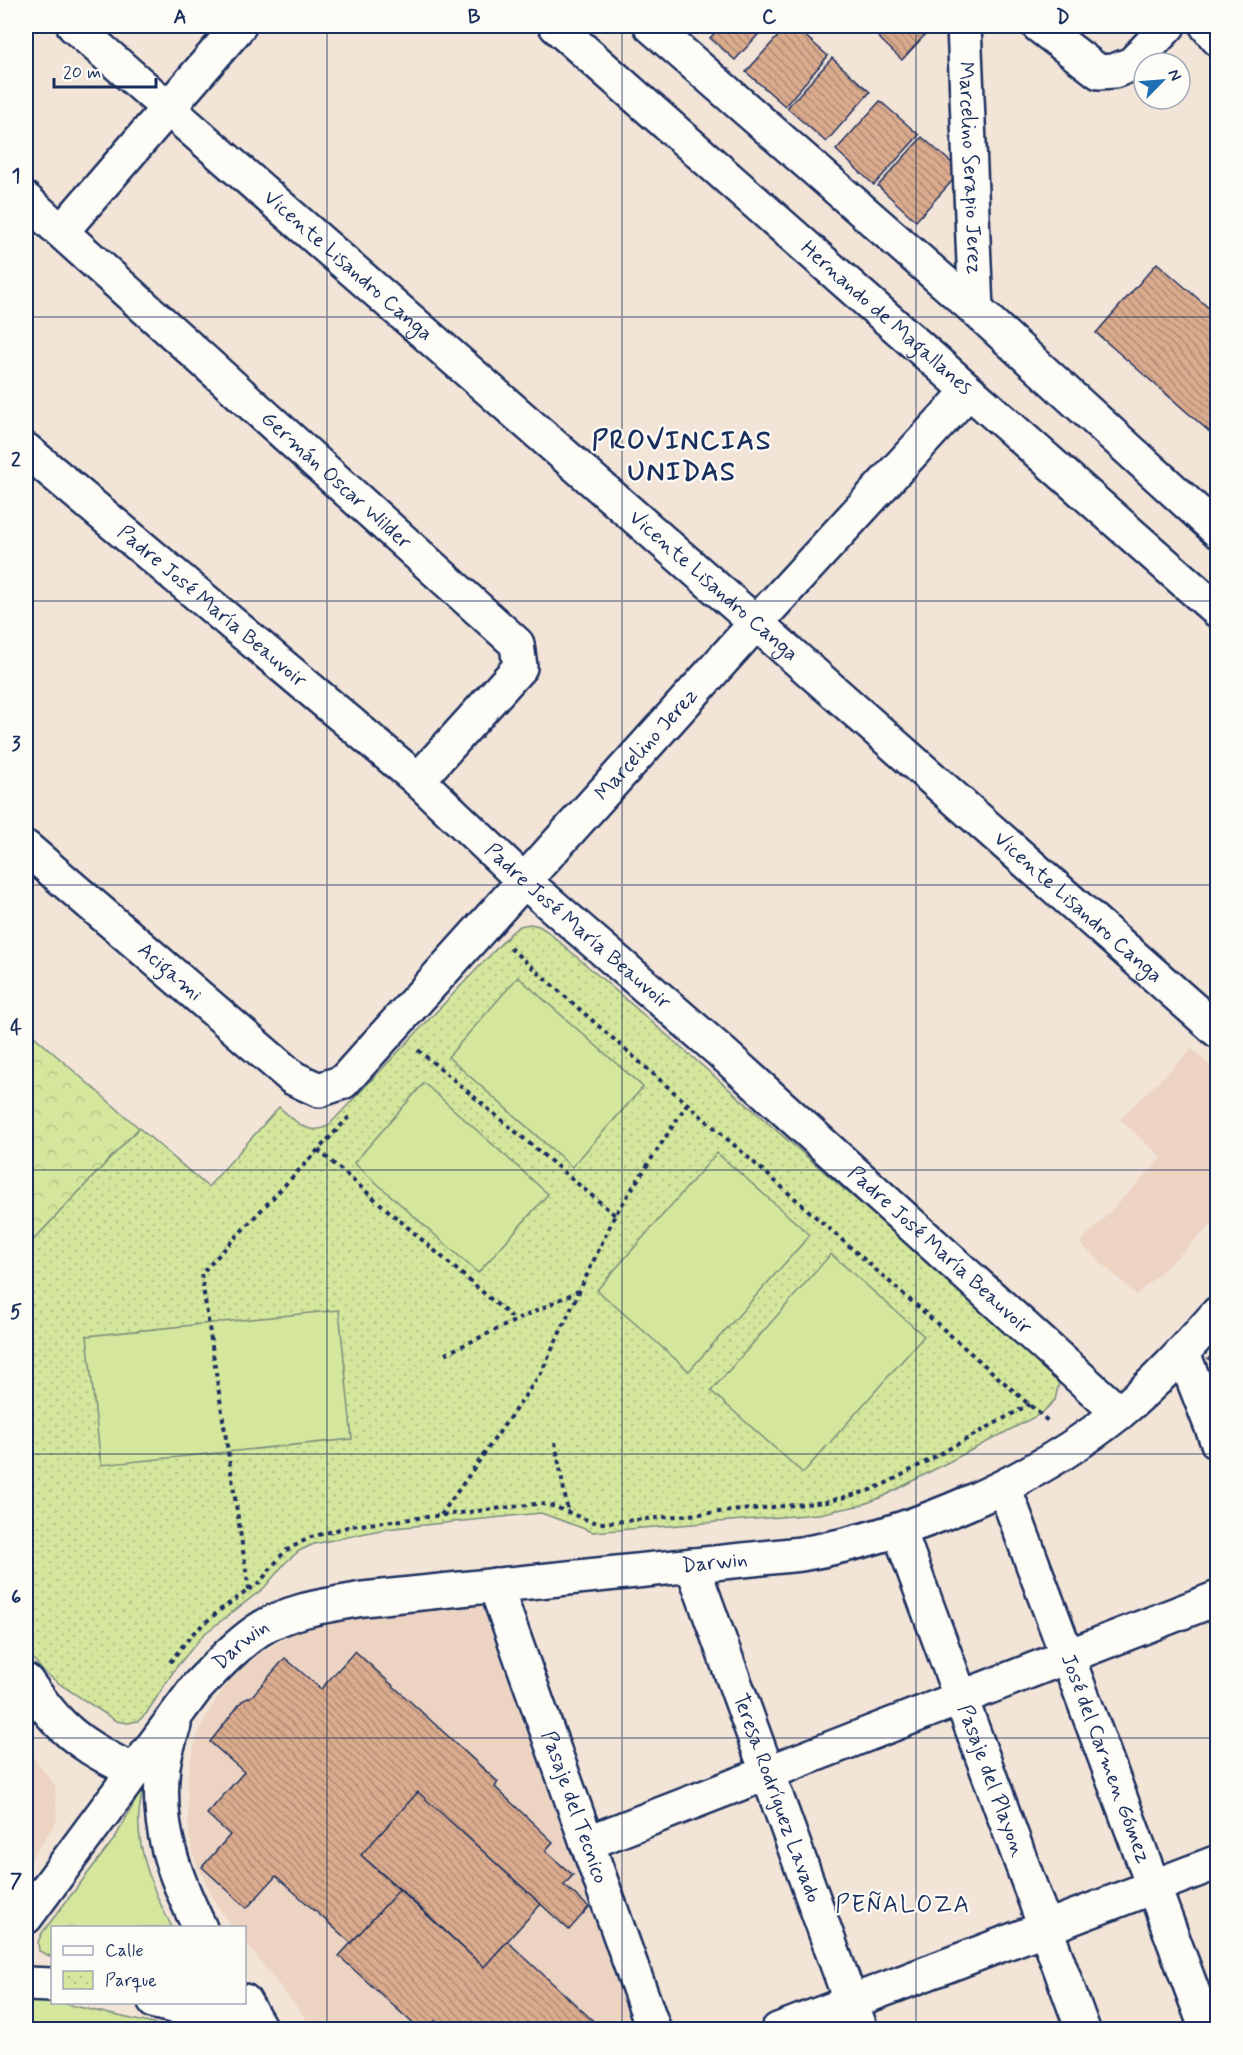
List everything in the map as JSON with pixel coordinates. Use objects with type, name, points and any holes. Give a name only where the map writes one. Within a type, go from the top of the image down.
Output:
[{"type":"street","name":"Vicente Lisandro Canga","points":[[74,26],[1218,1031]]},
{"type":"street","points":[[62,231],[239,26]]},
{"type":"street","name":"Hernando de Magallanes","points":[[556,26],[1218,611]]},
{"type":"street","points":[[651,26],[976,310],[1218,531]]},
{"type":"street","name":"Marcelino Serapio Jerez","points":[[964,26],[976,310]]},
{"type":"street","points":[[1039,26],[1099,72],[1114,71],[1132,64],[1168,26]]},
{"type":"street","points":[[1207,26],[1218,39]]},
{"type":"street","name":"Germán Oscar Wilder","points":[[26,200],[518,644],[520,667],[418,780]]},
{"type":"street","name":"Marcelino Jerez","points":[[320,1090],[344,1082],[756,623],[969,391]]},
{"type":"street","name":"Padre José María Beauvoir","points":[[26,450],[418,780],[524,881],[720,1052],[1119,1413]]},
{"type":"street","name":"Acigami","points":[[26,848],[293,1078],[320,1090]]},
{"type":"street","name":"Darwin","points":[[26,1917],[178,1712],[229,1654],[258,1630],[283,1618],[313,1608],[363,1599],[801,1554],[844,1546],[899,1530],[1004,1487],[1074,1445],[1119,1413],[1183,1353],[1218,1313]]},
{"type":"street","points":[[1183,1353],[1218,1390]]},
{"type":"street","points":[[1183,1353],[1218,1443]]},
{"type":"street","name":"José del Carmen Gómez","points":[[1004,1487],[1207,2030]]},
{"type":"street","name":"Pasaje del Playon","points":[[899,1530],[1083,2030]]},
{"type":"street","name":"Teresa Rodríguez Lavado","points":[[692,1565],[856,2016]]},
{"type":"street","name":"Pasaje del Tecnico","points":[[495,1585],[654,2030]]},
{"type":"street","points":[[587,1843],[1218,1598]]},
{"type":"street","points":[[26,1681],[56,1719],[82,1742],[133,1771]]},
{"type":"street","name":"Darwin","points":[[178,1712],[164,1764],[161,1803],[170,1857],[180,1887],[199,1926]]},
{"type":"street","points":[[778,2030],[856,2016],[1046,1928],[1218,1862]]},
{"type":"street","points":[[26,1984],[51,1985]]},
{"type":"street","points":[[163,2004],[224,2018],[251,2030]]},
{"type":"street","points":[[246,2004],[261,2030]]},
{"type":"path","points":[[501,956],[509,948],[1074,1445]]},
{"type":"path","points":[[415,1048],[615,1215]]},
{"type":"path","points":[[441,1515],[541,1373],[615,1215],[687,1104]]},
{"type":"path","points":[[249,1590],[201,1274],[350,1116]]},
{"type":"path","points":[[318,1150],[516,1320]]},
{"type":"path","points":[[445,1354],[579,1291]]},
{"type":"path","points":[[166,1668],[204,1622],[267,1575],[285,1551],[310,1537],[351,1526],[544,1503],[592,1522],[603,1522],[826,1502],[868,1491],[891,1481],[1030,1404]]},
{"type":"path","points":[[555,1442],[568,1512]]},
{"type":"shaded area","points":[[1192,1049],[1217,1072],[1217,1220],[1136,1295],[1080,1243],[1162,1158],[1120,1119]]},
{"type":"shaded area","points":[[480,1602],[633,2029],[314,2029],[246,1943],[246,1926],[232,1926],[216,1904],[194,1858],[189,1835],[187,1783],[197,1737],[222,1691],[239,1670],[260,1653],[305,1627],[332,1617]]},
{"type":"shaded area","points":[[26,1747],[55,1786],[57,1821],[26,1866]]},
{"type":"green space","points":[[530,924],[547,931],[1049,1367],[1059,1383],[1055,1400],[1042,1413],[882,1497],[862,1505],[819,1514],[593,1532],[541,1513],[385,1529],[314,1544],[299,1551],[285,1563],[264,1588],[204,1634],[175,1669],[146,1714],[138,1721],[128,1723],[116,1721],[43,1671],[26,1650],[26,1248],[139,1128],[208,1187],[279,1107],[296,1122],[307,1128],[314,1130],[328,1126],[512,932],[520,926]]},
{"type":"green space","points":[[518,977],[643,1087],[572,1167],[448,1057]]},
{"type":"green space","points":[[26,1029],[139,1128],[26,1248]]},
{"type":"green space","points":[[424,1083],[548,1194],[478,1273],[354,1163]]},
{"type":"green space","points":[[717,1153],[810,1235],[689,1371],[597,1290]]},
{"type":"green space","points":[[831,1254],[924,1336],[803,1473],[711,1391]]},
{"type":"green space","points":[[339,1310],[352,1439],[101,1465],[87,1336]]},
{"type":"green space","points":[[144,1785],[139,1813],[140,1842],[153,1887],[172,1926],[51,1926],[51,1957],[39,1951],[38,1942],[42,1933],[115,1838]]},
{"type":"green space","points":[[26,2000],[51,2000],[51,2004],[65,2004],[176,2029],[26,2030]]},
{"type":"building","points":[[697,26],[715,26],[707,34]]},
{"type":"building","points":[[721,26],[766,26],[735,60],[710,38]]},
{"type":"building","points":[[787,26],[794,26],[828,56],[785,106],[746,72]]},
{"type":"building","points":[[865,26],[882,26],[874,34]]},
{"type":"building","points":[[888,26],[933,26],[902,60],[878,37]]},
{"type":"building","points":[[832,58],[870,92],[826,142],[787,108]]},
{"type":"building","points":[[880,101],[919,135],[874,185],[836,150]]},
{"type":"building","points":[[922,137],[961,171],[916,221],[878,186]]},
{"type":"building","points":[[1157,263],[1218,316],[1218,439],[1096,333]]},
{"type":"building","points":[[1218,1349],[1218,1366],[1208,1359]]},
{"type":"building","points":[[355,1651],[498,1782],[495,1787],[553,1842],[545,1851],[573,1875],[564,1885],[589,1907],[569,1930],[418,1792],[361,1855],[400,1889],[351,1943],[276,1876],[247,1908],[202,1867],[230,1835],[207,1814],[244,1772],[210,1742],[242,1701],[252,1696],[285,1658],[321,1689]]},
{"type":"building","points":[[418,1792],[541,1904],[484,1967],[361,1855]]},
{"type":"building","points":[[400,1889],[484,1967],[507,1941],[603,2030],[444,2030],[435,2021],[428,2030],[420,2030],[339,1956]]},
{"type":"district","name":"PROVINCIAS UNIDAS","points":[[682,456]]},
{"type":"district","name":"PEÑALOZA","points":[[903,1905]]}]
